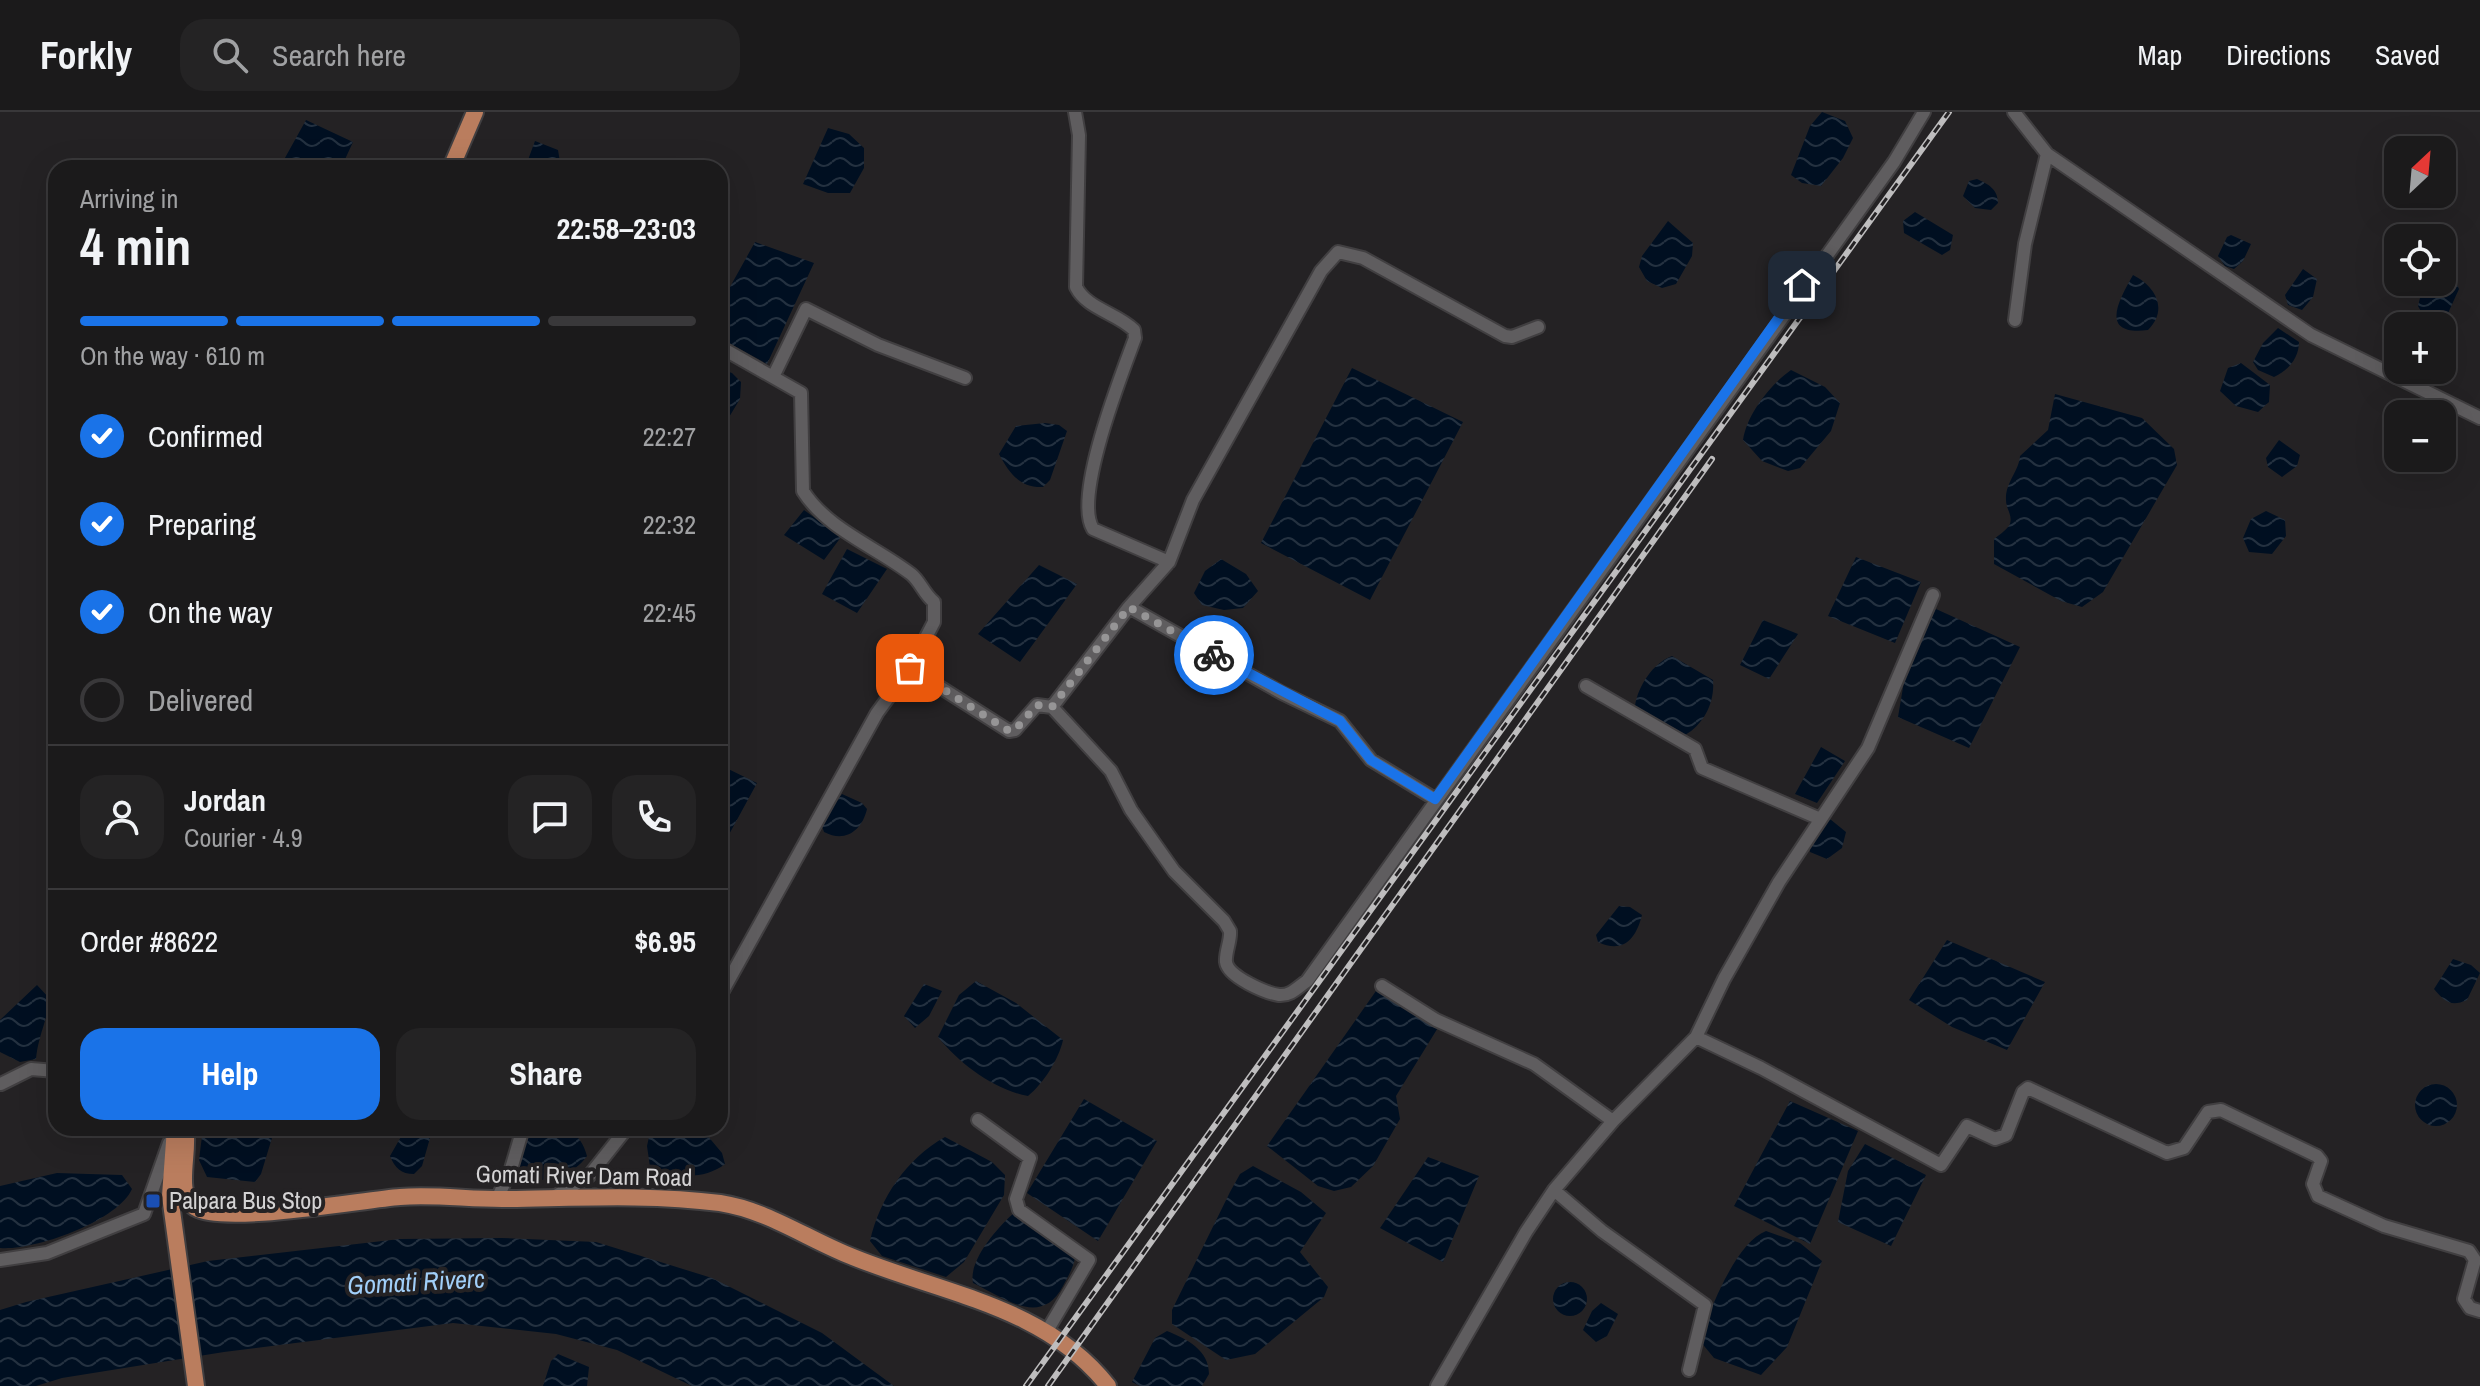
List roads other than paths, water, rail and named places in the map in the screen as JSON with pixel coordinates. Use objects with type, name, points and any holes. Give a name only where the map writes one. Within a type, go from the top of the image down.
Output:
[{"type":"main road","points":[[454,160],[475,112]]},
{"type":"main road","points":[[173,1136],[170,1184],[196,1386]]},
{"type":"main road","name":"Gomati River Dam Road","points":[[185,1136],[187,1198],[196,1208],[205,1211],[250,1212],[403,1197],[497,1199],[601,1196],[721,1203],[750,1211],[908,1279],[1012,1313],[1047,1331],[1085,1358],[1108,1386]]},
{"type":"street","points":[[1075,112],[1079,135],[1076,287],[1081,296],[1127,323],[1134,330],[1135,338],[1108,412],[1088,490],[1086,519],[1093,529],[1169,562]]},
{"type":"street","points":[[910,668],[1009,731],[1015,730],[1037,705],[1052,707],[1111,771],[1131,810],[1184,883],[1224,921],[1230,931],[1226,960],[1228,968],[1250,983],[1278,995],[1290,994],[1307,981],[1894,162],[1924,112]]},
{"type":"street","points":[[2014,112],[2047,154],[2311,335],[2480,418]]},
{"type":"street","points":[[2015,320],[2025,244],[2047,154]]},
{"type":"street","points":[[1052,707],[1129,607],[1169,562],[1193,500],[1321,271],[1338,252],[1363,258],[1505,336],[1512,337],[1538,327]]},
{"type":"street","points":[[774,375],[806,309],[878,345],[965,378]]},
{"type":"street","points":[[728,351],[801,393],[804,399],[800,476],[809,501],[838,525],[914,576],[921,591],[934,602],[934,622],[910,668],[869,727],[728,982]]},
{"type":"street","points":[[1437,1386],[1554,1190],[1613,1121],[1696,1037],[1724,979],[1818,818],[1842,791],[1868,748],[1933,595]]},
{"type":"street","points":[[1129,607],[1282,693],[1340,721],[1371,760],[1435,799]]},
{"type":"street","points":[[1586,686],[1695,749],[1702,768],[1818,818]]},
{"type":"street","points":[[1382,986],[1436,1020],[1534,1064],[1613,1121]]},
{"type":"street","points":[[1696,1037],[1761,1068],[1941,1165],[1967,1126],[1995,1139],[2006,1135],[2023,1092],[2028,1088],[2167,1153],[2184,1148],[2208,1112],[2221,1110],[2317,1156],[2321,1161],[2313,1184],[2318,1196],[2384,1226],[2469,1251],[2475,1260],[2464,1299],[2470,1308],[2480,1311]]},
{"type":"street","points":[[1,1084],[31,1069],[48,1070]]},
{"type":"street","points":[[978,1120],[1030,1158],[1016,1199],[1019,1210],[1089,1260],[1047,1331]]},
{"type":"street","points":[[0,1260],[47,1253],[144,1214],[171,1136]]},
{"type":"street","points":[[497,1199],[511,1169],[521,1136]]},
{"type":"street","points":[[554,1197],[589,1176],[621,1136]]},
{"type":"street","points":[[1554,1190],[1602,1231],[1705,1305],[1689,1370]]},
{"type":"water","points":[[1822,112],[1845,121],[1853,138],[1843,158],[1821,186],[1802,183],[1791,175],[1810,126]]},
{"type":"water","points":[[306,120],[353,142],[345,160],[284,160]]},
{"type":"water","points":[[828,128],[849,134],[864,148],[864,168],[850,193],[828,193],[803,184]]},
{"type":"water","points":[[535,141],[558,150],[560,160],[528,160]]},
{"type":"water","points":[[1977,179],[1996,194],[1998,203],[1991,210],[1975,208],[1963,196],[1969,181]]},
{"type":"water","points":[[1915,212],[1953,235],[1950,250],[1942,255],[1904,233],[1903,221]]},
{"type":"water","points":[[1668,221],[1693,243],[1692,256],[1676,284],[1662,288],[1647,281],[1639,267],[1642,256]]},
{"type":"water","points":[[2231,235],[2251,244],[2243,261],[2234,269],[2225,266],[2218,256]]},
{"type":"water","points":[[755,242],[814,263],[767,364],[728,342],[728,291]]},
{"type":"water","points":[[2303,269],[2317,279],[2313,297],[2302,310],[2288,305],[2285,295]]},
{"type":"water","points":[[2133,275],[2148,285],[2157,299],[2158,314],[2148,330],[2132,330],[2118,322],[2118,305]]},
{"type":"water","points":[[2420,296],[2456,296],[2449,312],[2421,312],[2418,306]]},
{"type":"water","points":[[2278,328],[2299,342],[2292,363],[2274,377],[2258,370],[2253,362],[2263,343]]},
{"type":"water","points":[[2241,363],[2270,385],[2269,402],[2258,412],[2236,406],[2220,391],[2228,368]]},
{"type":"water","points":[[1352,368],[1463,422],[1370,600],[1261,543]]},
{"type":"water","points":[[1791,370],[1825,387],[1840,403],[1831,431],[1800,468],[1788,471],[1762,461],[1743,440],[1749,420],[1761,401]]},
{"type":"water","points":[[728,372],[741,382],[740,399],[728,419]]},
{"type":"water","points":[[2055,394],[2142,418],[2174,449],[2177,465],[2103,592],[2082,607],[2061,601],[1994,564],[1994,539],[2010,522],[2006,500],[2008,488],[2020,456],[2048,430]]},
{"type":"water","points":[[1059,425],[1067,431],[1050,480],[1043,487],[1035,487],[1016,478],[999,454],[1016,426]]},
{"type":"water","points":[[2279,440],[2300,455],[2297,466],[2282,477],[2268,467],[2266,458]]},
{"type":"water","points":[[804,510],[841,537],[824,560],[784,535]]},
{"type":"water","points":[[2266,511],[2285,520],[2286,536],[2272,554],[2249,552],[2243,538],[2251,519]]},
{"type":"water","points":[[847,549],[887,569],[857,613],[822,594]]},
{"type":"water","points":[[1856,557],[1921,582],[1895,643],[1828,616]]},
{"type":"water","points":[[1221,559],[1246,574],[1258,591],[1243,608],[1224,610],[1202,605],[1194,593],[1205,571]]},
{"type":"water","points":[[1039,565],[1077,584],[1020,662],[978,634]]},
{"type":"water","points":[[1936,609],[2020,647],[1969,748],[1898,717],[1909,652]]},
{"type":"water","points":[[1763,620],[1798,634],[1769,679],[1740,665]]},
{"type":"water","points":[[1672,656],[1713,680],[1707,712],[1698,725],[1685,735],[1673,732],[1635,706],[1648,676]]},
{"type":"water","points":[[1821,747],[1845,761],[1817,803],[1795,794]]},
{"type":"water","points":[[728,769],[757,783],[728,836]]},
{"type":"water","points":[[842,794],[862,803],[867,809],[865,817],[852,833],[832,835],[824,832],[821,823]]},
{"type":"water","points":[[1825,815],[1846,832],[1842,848],[1827,859],[1810,852],[1810,841]]},
{"type":"water","points":[[1619,906],[1630,907],[1642,915],[1636,931],[1621,945],[1598,942],[1596,935]]},
{"type":"water","points":[[1947,940],[2045,982],[2007,1050],[1952,1027],[1909,1000]]},
{"type":"water","points":[[2453,959],[2471,965],[2480,973],[2467,1000],[2457,1003],[2445,1000],[2434,989]]},
{"type":"water","points":[[976,981],[1016,1003],[1063,1040],[1050,1071],[1028,1096],[990,1082],[956,1056],[938,1037],[959,995]]},
{"type":"water","points":[[924,984],[942,991],[929,1016],[915,1028],[904,1016]]},
{"type":"water","points":[[37,985],[48,997],[48,1011],[36,1059],[20,1062],[0,1052],[0,1020]]},
{"type":"water","points":[[1376,991],[1386,993],[1439,1026],[1396,1096],[1400,1119],[1373,1166],[1351,1187],[1334,1191],[1318,1186],[1267,1146]]},
{"type":"water","points":[[2436,1084],[2451,1090],[2457,1105],[2451,1120],[2436,1126],[2421,1120],[2415,1105],[2421,1090]]},
{"type":"water","points":[[1084,1099],[1157,1141],[1098,1241],[1027,1193]]},
{"type":"water","points":[[1790,1101],[1858,1131],[1810,1244],[1734,1206]]},
{"type":"water","points":[[202,1136],[273,1136],[261,1174],[255,1182],[207,1177],[199,1160]]},
{"type":"water","points":[[401,1136],[430,1138],[422,1166],[414,1174],[399,1170],[390,1156]]},
{"type":"water","points":[[525,1136],[576,1136],[587,1156],[575,1168],[553,1178],[528,1182],[514,1173]]},
{"type":"water","points":[[649,1136],[708,1136],[722,1153],[725,1164],[698,1175],[669,1173],[650,1167],[647,1146]]},
{"type":"water","points":[[945,1137],[992,1162],[1005,1175],[1004,1195],[964,1262],[946,1277],[882,1256],[870,1241],[880,1210],[897,1181],[918,1156]]},
{"type":"water","points":[[1865,1144],[1926,1175],[1891,1246],[1838,1222],[1848,1171]]},
{"type":"water","points":[[1428,1157],[1479,1176],[1443,1262],[1380,1228]]},
{"type":"water","points":[[1253,1166],[1301,1192],[1326,1213],[1300,1252],[1328,1287],[1324,1297],[1255,1354],[1226,1360],[1172,1324],[1172,1310],[1240,1174]]},
{"type":"water","points":[[57,1173],[122,1175],[132,1189],[124,1201],[110,1212],[74,1232],[33,1245],[0,1248],[0,1186]]},
{"type":"water","points":[[1015,1212],[1075,1257],[1063,1286],[1054,1299],[1044,1305],[1022,1306],[973,1283],[975,1264],[980,1254]]},
{"type":"water","points":[[1766,1231],[1800,1243],[1822,1261],[1787,1347],[1761,1375],[1714,1358],[1700,1341],[1734,1263],[1755,1238]]},
{"type":"water","name":"Gomati Riverc","points":[[502,1238],[596,1242],[712,1278],[822,1333],[894,1386],[692,1386],[617,1350],[556,1334],[453,1323],[224,1352],[62,1378],[36,1386],[0,1386],[0,1310],[26,1302],[208,1261],[400,1239]]},
{"type":"water","points":[[1570,1282],[1582,1287],[1587,1299],[1582,1311],[1570,1316],[1558,1311],[1553,1299],[1558,1287]]},
{"type":"water","points":[[1601,1303],[1618,1314],[1607,1336],[1596,1342],[1583,1330],[1592,1311]]},
{"type":"water","points":[[1167,1331],[1189,1342],[1205,1358],[1209,1374],[1202,1386],[1140,1386],[1132,1382],[1155,1338]]},
{"type":"water","points":[[558,1354],[589,1367],[587,1386],[543,1386],[551,1361]]},
{"type":"railway","points":[[1026,1386],[1949,112]]},
{"type":"railway","points":[[1048,1386],[1712,459]]},
{"type":"place","name":"Palpara Bus Stop","points":[[153,1201]]}]
